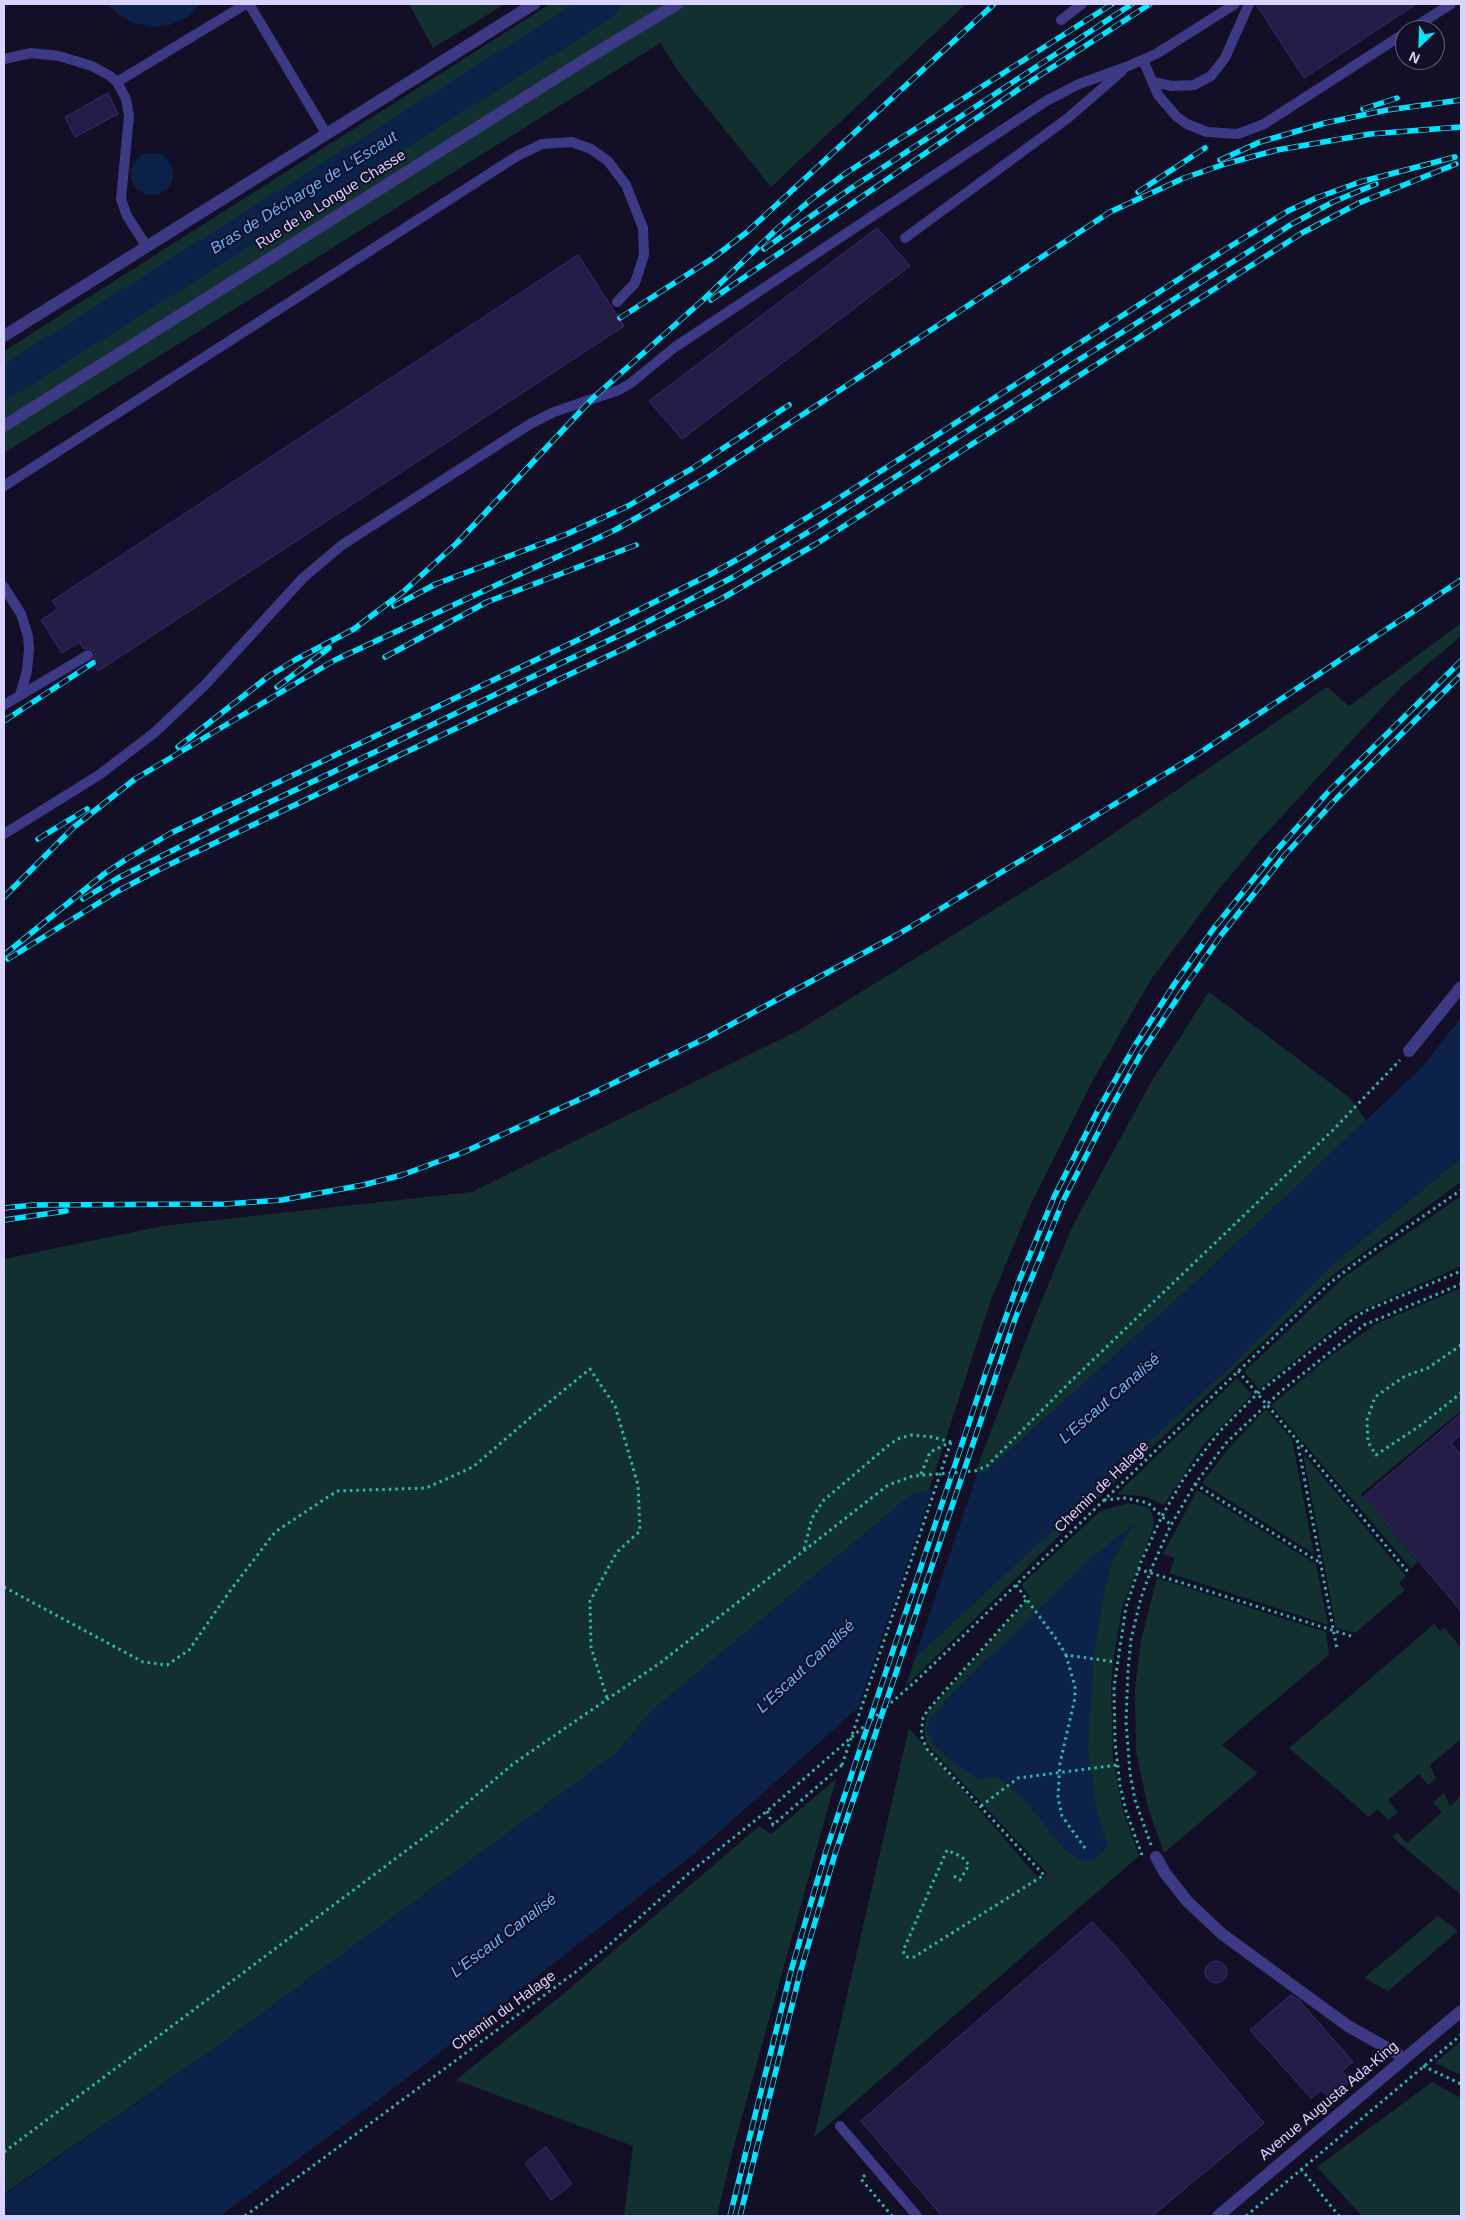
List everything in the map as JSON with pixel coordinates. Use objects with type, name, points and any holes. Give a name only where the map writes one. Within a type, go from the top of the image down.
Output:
[{"type":"street","points":[[4,336],[534,4]]},
{"type":"street","name":"Rue de la Longue Chasse","points":[[4,426],[569,69],[676,4]]},
{"type":"street","points":[[1409,1051],[1461,987]]},
{"type":"street","points":[[1151,1859],[1165,1873],[1186,1901],[1222,1934],[1348,2026],[1398,2054]]},
{"type":"street","name":"Avenue Augusta Ada-King","points":[[1218,2216],[1461,2011]]},
{"type":"lane","points":[[117,82],[248,4],[326,134]]},
{"type":"lane","points":[[1061,20],[1082,4]]},
{"type":"lane","points":[[4,834],[99,775],[140,745],[193,698],[303,578],[342,545],[530,424],[554,412],[619,390],[631,383],[682,342],[1046,101],[1078,84],[1143,60],[1235,4]]},
{"type":"lane","points":[[1153,82],[1172,86],[1189,86],[1211,76],[1225,58],[1249,4]]},
{"type":"lane","points":[[1426,20],[1451,4]]},
{"type":"lane","points":[[1143,60],[1164,104],[1177,118],[1187,124],[1218,134],[1238,134],[1264,124],[1395,39]]},
{"type":"lane","points":[[4,59],[31,54],[59,56],[92,66],[117,82],[126,99],[129,116],[121,199],[127,216],[147,247]]},
{"type":"lane","points":[[905,238],[1068,118],[1126,67]]},
{"type":"lane","points":[[4,486],[517,156],[542,144],[572,142],[591,149],[608,161],[626,185],[643,228],[644,255],[635,284],[617,302]]},
{"type":"lane","points":[[4,587],[21,614],[28,636],[28,666],[20,695]]},
{"type":"lane","points":[[4,705],[88,655]]},
{"type":"lane","points":[[840,2126],[917,2216]]},
{"type":"path","points":[[4,2152],[447,1820],[513,1764],[660,1663],[888,1485],[903,1478],[921,1474],[975,1471],[987,1466],[1072,1380],[1333,1130],[1409,1051]]},
{"type":"path","name":"Chemin de Halage","points":[[768,1811],[916,1681],[1238,1371],[1344,1272],[1461,1190]]},
{"type":"path","points":[[1151,1859],[1126,1812],[1117,1764],[1114,1704],[1116,1662],[1126,1606],[1138,1569],[1162,1516],[1184,1478],[1220,1432],[1258,1393],[1365,1311],[1461,1271]]},
{"type":"path","points":[[1151,1859],[1135,1800],[1128,1756],[1126,1689],[1132,1638],[1150,1573],[1171,1525],[1195,1484],[1226,1443],[1266,1403],[1364,1325],[1461,1284]]},
{"type":"path","points":[[1461,1346],[1428,1368],[1405,1376],[1375,1397],[1367,1420],[1368,1442],[1376,1455],[1421,1425],[1461,1393]]},
{"type":"path","points":[[4,1587],[143,1662],[168,1665],[190,1650],[230,1591],[275,1532],[337,1491],[426,1488],[472,1468],[531,1417],[590,1370],[615,1406],[638,1485],[640,1531],[617,1552],[590,1601],[591,1647],[608,1698]]},
{"type":"path","points":[[1238,1371],[1409,1573]]},
{"type":"path","points":[[804,1550],[812,1518],[824,1500],[890,1444],[900,1438],[912,1435],[932,1436],[952,1442]]},
{"type":"path","points":[[1297,1440],[1337,1649]]},
{"type":"path","points":[[921,1474],[930,1452],[952,1442]]},
{"type":"path","points":[[768,1811],[773,1825],[842,1765],[952,1442]]},
{"type":"path","points":[[1195,1484],[1320,1562]]},
{"type":"path","points":[[1104,1500],[1139,1500],[1148,1503],[1171,1525]]},
{"type":"path","points":[[1138,1569],[1351,1636]]},
{"type":"path","points":[[1016,1585],[1066,1655],[1075,1687],[1075,1698],[1059,1771],[1059,1808],[1067,1825],[1088,1851]]},
{"type":"path","points":[[954,1876],[960,1880],[969,1865],[962,1857],[947,1850],[903,1951],[906,1958],[914,1957],[1044,1876],[927,1749],[921,1735],[927,1711],[1026,1600]]},
{"type":"path","points":[[1066,1655],[1116,1662]]},
{"type":"path","points":[[981,1806],[1013,1780],[1059,1771],[1117,1764]]},
{"type":"path","name":"Chemin du Halage","points":[[245,2216],[581,1968],[694,1869],[768,1811]]},
{"type":"path","points":[[1246,2216],[1461,2035]]},
{"type":"path","points":[[1424,2066],[1461,2084]]},
{"type":"path","points":[[875,2167],[861,2179],[892,2216]]},
{"type":"path","points":[[1301,2169],[1339,2216]]},
{"type":"green space","points":[[409,4],[505,4],[433,48]]},
{"type":"green space","points":[[550,4],[966,4],[771,187],[680,74],[660,43],[4,453],[4,351]]},
{"type":"green space","points":[[1461,623],[1461,636],[1402,686],[1261,839],[1216,893],[1152,978],[1092,1082],[1030,1206],[991,1300],[929,1490],[910,1496],[650,1712],[618,1752],[212,2050],[4,2194],[4,1259],[162,1226],[472,1192],[801,1029],[1076,859],[1327,687],[1349,706]]},
{"type":"green space","points":[[1209,992],[1350,1098],[1366,1120],[1199,1279],[987,1471],[974,1475],[1036,1314],[1073,1225],[1150,1084]]},
{"type":"green space","points":[[1461,1158],[1461,1182],[1334,1274],[1057,1538],[906,1686],[915,1658],[1340,1258]]},
{"type":"green space","points":[[1461,1196],[1461,1266],[1351,1315],[1259,1389],[1244,1372],[1344,1277]]},
{"type":"green space","points":[[1461,1288],[1461,1411],[1361,1494],[1418,1562],[1411,1568],[1271,1405],[1332,1355],[1376,1324]]},
{"type":"green space","points":[[1237,1378],[1252,1395],[1203,1445],[1164,1505],[1146,1497],[1117,1494]]},
{"type":"green space","points":[[1266,1409],[1292,1439],[1314,1554],[1202,1483],[1228,1449]]},
{"type":"green space","points":[[1303,1453],[1406,1576],[1399,1583],[1405,1590],[1355,1633],[1336,1628]]},
{"type":"green space","points":[[1197,1490],[1316,1564],[1328,1625],[1169,1573],[1175,1558],[1163,1554]]},
{"type":"green space","points":[[1128,1503],[1148,1507],[1153,1515],[1154,1526],[1122,1608],[1111,1686],[1113,1757],[1122,1807],[1139,1856],[814,2137],[909,1728],[1041,1881],[1047,1873],[931,1749],[926,1741],[924,1730],[928,1712],[1030,1597],[1021,1585],[1100,1511]]},
{"type":"green space","points":[[1157,1578],[1326,1632],[1329,1655],[1222,1745],[1258,1773],[1164,1853],[1148,1808],[1136,1751],[1135,1689],[1141,1640]]},
{"type":"green space","points":[[1434,1624],[1440,1631],[1445,1628],[1461,1648],[1461,1739],[1430,1765],[1436,1778],[1428,1785],[1419,1774],[1388,1800],[1398,1813],[1388,1820],[1378,1809],[1369,1817],[1289,1748]]},
{"type":"green space","points":[[836,1779],[733,2149],[717,2216],[624,2216],[633,2146],[456,2080],[562,1995],[759,1826],[771,1834]]},
{"type":"green space","points":[[1444,1793],[1450,1806],[1461,1796],[1461,1895],[1392,1837],[1397,1832],[1407,1843],[1442,1812],[1433,1802]]},
{"type":"green space","points":[[1438,1916],[1458,1931],[1388,1991],[1364,1978]]},
{"type":"green space","points":[[1461,2041],[1461,2075],[1435,2063]]},
{"type":"green space","points":[[1432,2082],[1461,2098],[1461,2216],[1362,2216],[1317,2167]]},
{"type":"water","points":[[108,4],[200,4],[187,17],[170,25],[152,27],[134,23],[117,14]]},
{"type":"water","points":[[152,153],[167,159],[173,174],[167,189],[152,195],[137,189],[131,174],[137,159]]},
{"type":"water","name":"L'Escaut Canalisé","points":[[1461,1018],[1461,1158],[1340,1258],[1225,1372],[921,1652],[699,1850],[384,2096],[220,2216],[4,2216],[4,2195],[212,2050],[618,1752],[650,1712],[910,1496],[987,1471],[1199,1279],[1421,1068]]},
{"type":"water","points":[[1134,1524],[1111,1565],[1094,1654],[1088,1748],[1097,1811],[1108,1847],[1093,1860],[1080,1861],[1063,1848],[1027,1803],[999,1777],[978,1779],[956,1765],[933,1744],[927,1728],[930,1718],[950,1696],[1093,1556]]},
{"type":"pier","points":[[978,1471],[913,1663],[856,1714],[934,1485]]},
{"type":"building","points":[[1256,4],[1416,4],[1304,78]]},
{"type":"building","points":[[108,93],[118,114],[75,137],[65,117]]},
{"type":"building","points":[[877,228],[910,266],[682,439],[649,401]]},
{"type":"building","points":[[578,255],[624,326],[98,671],[92,661],[95,655],[94,651],[88,648],[84,649],[79,642],[62,653],[41,620],[58,609],[52,601]]},
{"type":"building","points":[[1461,1414],[1461,1435],[1451,1443],[1461,1455],[1461,1611],[1364,1496]]},
{"type":"building","points":[[1092,1922],[1117,1948],[1264,2123],[1152,2216],[942,2216],[861,2121]]},
{"type":"building","points":[[1216,1961],[1224,1964],[1227,1972],[1224,1980],[1216,1983],[1208,1980],[1205,1972],[1208,1964]]},
{"type":"building","points":[[1291,1995],[1299,2000],[1353,2062],[1342,2071],[1351,2081],[1330,2099],[1322,2090],[1311,2098],[1250,2030]]},
{"type":"building","points":[[546,2147],[572,2184],[551,2200],[525,2163]]},
{"type":"waterway","name":"Bras de Décharge de L'Escaut","points":[[4,383],[604,4]]},
{"type":"railway","points":[[178,747],[269,676],[354,629],[403,592],[457,543],[593,398],[813,198],[846,173],[1112,4]]},
{"type":"railway","points":[[764,249],[850,189],[1132,4]]},
{"type":"railway","points":[[711,300],[1025,85],[1150,4]]},
{"type":"railway","points":[[620,318],[713,258],[747,232],[993,5]]},
{"type":"railway","points":[[1363,109],[1397,98]]},
{"type":"railway","points":[[1220,160],[1260,142],[1325,123],[1387,110],[1461,100]]},
{"type":"railway","points":[[4,897],[74,827],[135,779],[335,660],[615,530],[672,498],[711,475],[1110,212],[1184,178],[1225,164],[1277,150],[1370,134],[1461,127]]},
{"type":"railway","points":[[1138,192],[1205,148]]},
{"type":"railway","points":[[4,955],[104,874],[171,833],[582,638],[747,554],[836,500],[1221,252],[1288,211],[1316,198],[1360,182],[1455,157]]},
{"type":"railway","points":[[8,959],[118,891],[158,870],[625,648],[721,599],[816,544],[1302,233],[1359,203],[1456,164]]},
{"type":"railway","points":[[83,899],[118,878],[247,813],[643,624],[735,576],[815,528],[1292,224],[1333,202],[1376,184]]},
{"type":"railway","points":[[394,606],[436,584],[567,534],[628,506],[693,468],[789,405]]},
{"type":"railway","points":[[385,657],[487,602],[636,545]]},
{"type":"railway","points":[[4,1208],[33,1205],[225,1204],[282,1200],[363,1185],[402,1175],[464,1152],[587,1096],[706,1038],[897,935],[1198,754],[1461,580]]},
{"type":"railway","points":[[277,687],[329,648]]},
{"type":"railway","points":[[730,2216],[791,1971],[826,1851],[986,1372],[1019,1281],[1054,1197],[1097,1112],[1134,1047],[1175,983],[1214,928],[1277,850],[1329,791],[1461,661]]},
{"type":"railway","points":[[4,721],[93,663]]},
{"type":"railway","points":[[740,2216],[800,1973],[835,1854],[1015,1319],[1063,1201],[1142,1052],[1222,934],[1284,856],[1337,798],[1461,675]]},
{"type":"railway","points":[[38,839],[87,809]]},
{"type":"railway","points":[[4,1220],[66,1211]]}]
